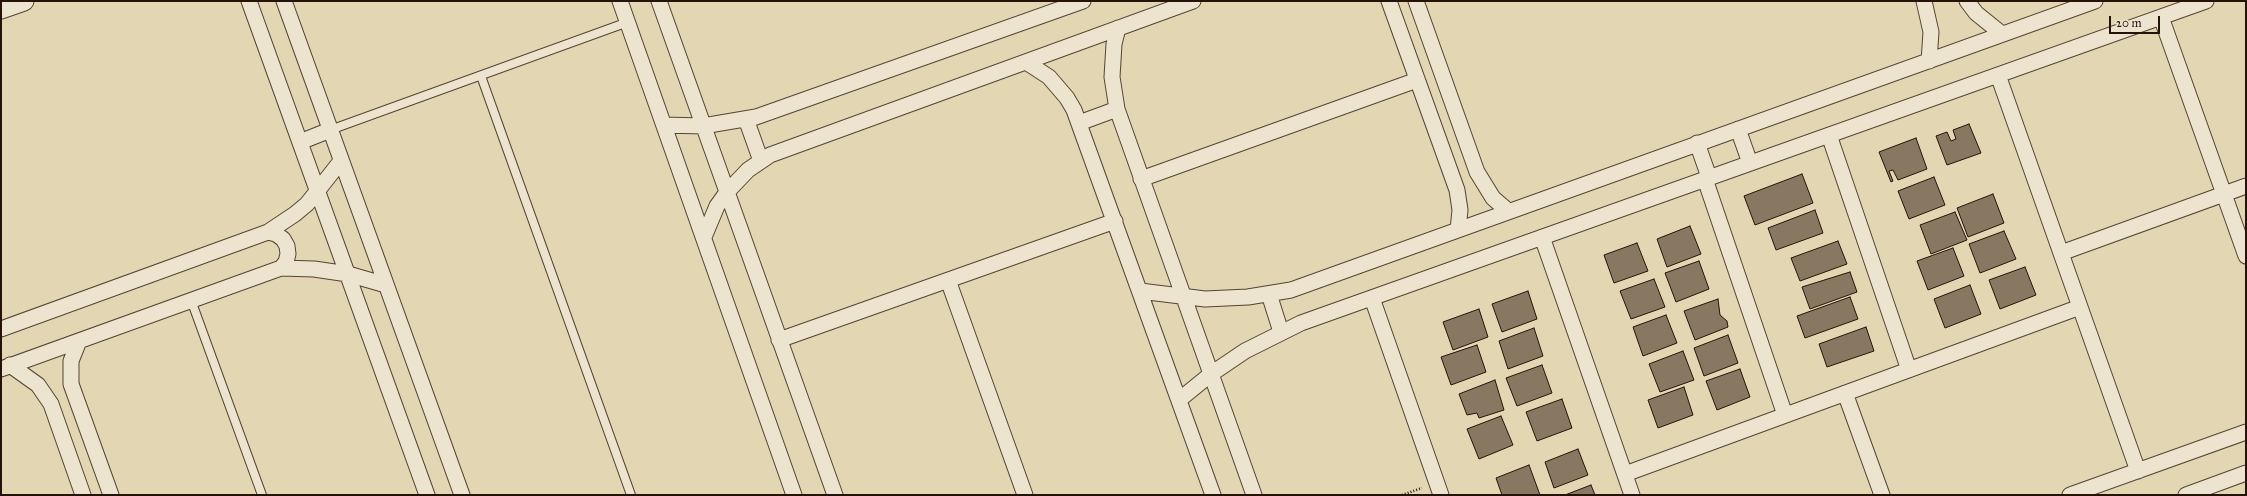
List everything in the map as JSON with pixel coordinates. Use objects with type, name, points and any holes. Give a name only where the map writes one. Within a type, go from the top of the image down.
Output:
[{"type":"street","points":[[1,9],[24,1]]},
{"type":"street","points":[[249,1],[427,495]]},
{"type":"street","points":[[284,1],[462,495]]},
{"type":"street","points":[[620,1],[794,495]]},
{"type":"street","points":[[659,1],[835,495]]},
{"type":"street","points":[[664,125],[703,126],[746,119],[1083,1]]},
{"type":"street","points":[[704,237],[714,211],[727,192],[743,175],[761,161],[786,148],[1193,1]]},
{"type":"street","points":[[1389,1],[1454,181],[1460,210],[1458,230]]},
{"type":"street","points":[[1416,1],[1477,172],[1493,198],[1508,212]]},
{"type":"street","points":[[1967,1],[1976,13],[2002,34]]},
{"type":"street","points":[[1140,291],[1184,297],[1226,298],[1269,294],[1291,290],[2096,1]]},
{"type":"street","points":[[1179,400],[1211,374],[1245,351],[1281,332],[1542,237],[2206,1]]},
{"type":"street","points":[[1926,2],[1931,32],[1929,60]]},
{"type":"street","points":[[2161,17],[2246,256]]},
{"type":"street","points":[[1118,28],[1112,60],[1113,88],[1117,109],[1254,495]]},
{"type":"street","points":[[1026,62],[1038,68],[1059,87],[1074,110],[1213,495]]},
{"type":"street","points":[[1998,75],[2138,471]]},
{"type":"street","points":[[1142,179],[1418,80]]},
{"type":"street","points":[[1079,123],[1117,109]]},
{"type":"street","points":[[746,119],[761,161]]},
{"type":"street","points":[[1738,129],[1750,163]]},
{"type":"street","points":[[300,142],[330,130]]},
{"type":"street","points":[[1829,135],[1908,370]]},
{"type":"street","points":[[1697,143],[1707,178],[1786,415]]},
{"type":"street","points":[[1,329],[268,232],[295,214],[318,192],[342,161]]},
{"type":"street","points":[[1454,181],[1477,172]]},
{"type":"street","points":[[2061,253],[2246,186]]},
{"type":"street","points":[[779,340],[1115,221]]},
{"type":"street","points":[[268,232],[279,236],[287,246],[287,258],[281,268]]},
{"type":"street","points":[[1542,237],[1632,495]]},
{"type":"street","points":[[6,367],[281,268],[348,274],[386,285]]},
{"type":"street","points":[[948,280],[1025,495]]},
{"type":"street","points":[[1269,294],[1281,332]]},
{"type":"street","points":[[1372,298],[1439,489]]},
{"type":"street","points":[[1625,474],[2080,307]]},
{"type":"street","points":[[79,341],[71,361],[71,384],[111,495]]},
{"type":"street","points":[[6,367],[33,382],[51,404],[83,495]]},
{"type":"street","points":[[1846,393],[1882,495]]},
{"type":"street","points":[[2070,495],[2246,432]]},
{"type":"street","points":[[2186,495],[2246,474]]},
{"type":"lane","points":[[330,130],[628,22]]},
{"type":"lane","points":[[481,76],[631,495]]},
{"type":"lane","points":[[191,300],[262,495]]},
{"type":"path","points":[[1402,495],[1439,489]]},
{"type":"building","points":[[1969,124],[1981,153],[1947,165],[1936,136],[1947,132],[1951,141],[1956,139],[1953,130]]},
{"type":"building","points":[[1916,138],[1927,169],[1898,180],[1893,170],[1889,171],[1893,181],[1891,182],[1879,152]]},
{"type":"building","points":[[1802,174],[1813,203],[1755,225],[1744,196]]},
{"type":"building","points":[[1934,177],[1945,205],[1909,219],[1898,191]]},
{"type":"building","points":[[1993,194],[2004,223],[1968,237],[1957,208]]},
{"type":"building","points":[[1815,210],[1823,233],[1776,250],[1768,228]]},
{"type":"building","points":[[1955,212],[1967,240],[1931,254],[1920,225]]},
{"type":"building","points":[[1690,226],[1701,254],[1667,267],[1657,239]]},
{"type":"building","points":[[2004,231],[2016,259],[1980,273],[1969,244]]},
{"type":"building","points":[[1838,241],[1847,264],[1800,281],[1791,258]]},
{"type":"building","points":[[1637,243],[1648,271],[1614,283],[1604,255]]},
{"type":"building","points":[[1953,248],[1964,276],[1928,290],[1917,261]]},
{"type":"building","points":[[1699,261],[1709,289],[1676,302],[1665,273]]},
{"type":"building","points":[[2025,267],[2036,295],[2000,309],[1989,280]]},
{"type":"building","points":[[1850,272],[1857,292],[1810,309],[1802,287]]},
{"type":"building","points":[[1654,279],[1665,307],[1631,319],[1620,291]]},
{"type":"building","points":[[1970,285],[1981,314],[1945,328],[1934,299]]},
{"type":"building","points":[[1528,291],[1537,319],[1502,332],[1492,304]]},
{"type":"building","points":[[1850,297],[1858,319],[1805,338],[1797,316]]},
{"type":"building","points":[[1718,299],[1720,315],[1727,321],[1728,327],[1695,340],[1684,311]]},
{"type":"building","points":[[1479,309],[1488,337],[1453,350],[1443,322]]},
{"type":"building","points":[[1666,315],[1677,343],[1643,356],[1633,327]]},
{"type":"building","points":[[1866,327],[1874,351],[1827,367],[1819,344]]},
{"type":"building","points":[[1534,328],[1543,356],[1508,369],[1499,341]]},
{"type":"building","points":[[1728,335],[1738,363],[1704,376],[1694,348]]},
{"type":"building","points":[[1477,345],[1486,372],[1451,385],[1441,357]]},
{"type":"building","points":[[1683,351],[1694,380],[1660,392],[1649,364]]},
{"type":"building","points":[[1542,365],[1552,393],[1517,406],[1506,378]]},
{"type":"building","points":[[1740,369],[1750,397],[1717,410],[1706,381]]},
{"type":"building","points":[[1495,380],[1504,410],[1479,418],[1477,413],[1467,415],[1459,394]]},
{"type":"building","points":[[1684,387],[1693,415],[1658,428],[1648,400]]},
{"type":"building","points":[[1562,399],[1572,428],[1537,441],[1526,412]]},
{"type":"building","points":[[1501,416],[1513,445],[1479,459],[1467,429]]},
{"type":"building","points":[[1578,449],[1588,475],[1554,488],[1545,462]]},
{"type":"building","points":[[1529,465],[1540,495],[1502,495],[1496,478]]},
{"type":"building","points":[[1591,485],[1595,495],[1565,495]]}]
